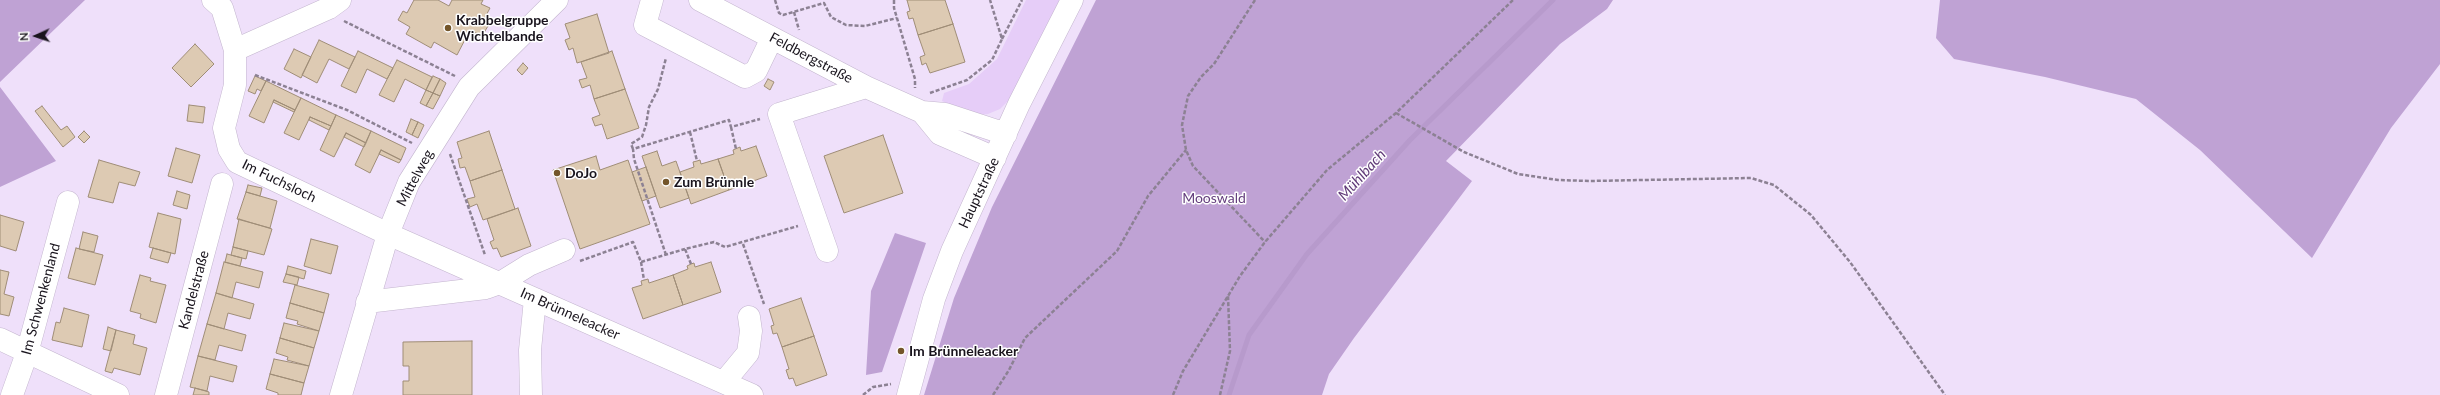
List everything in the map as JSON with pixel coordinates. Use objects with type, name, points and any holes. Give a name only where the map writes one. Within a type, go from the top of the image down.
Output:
[{"type":"street","name":"Im Fuchsloch","points":[[213,0],[222,8],[235,59],[235,85],[224,128],[229,149],[237,162],[388,234]]},
{"type":"street","name":"Mittelweg","points":[[341,395],[388,234],[409,182],[469,87],[557,0]]},
{"type":"street","points":[[652,0],[645,25],[744,77],[756,71],[772,38]]},
{"type":"street","name":"Feldbergstraße","points":[[700,0],[735,8],[772,38],[866,87],[918,110],[945,114],[1006,134]]},
{"type":"street","name":"Hauptstraße","points":[[908,392],[932,305],[952,251],[1006,134],[1072,0]]},
{"type":"street","points":[[235,59],[334,4]]},
{"type":"street","points":[[827,251],[779,114],[866,87]]},
{"type":"street","name":"Feldbergstraße","points":[[918,110],[940,134],[995,158]]},
{"type":"street","name":"Kandelstraße","points":[[166,395],[222,184]]},
{"type":"street","name":"Im Schwenkenland","points":[[12,395],[27,353],[68,202]]},
{"type":"street","name":"Im Brünneleacker","points":[[388,234],[752,395]]},
{"type":"street","points":[[367,302],[486,288],[500,283],[529,265],[564,250]]},
{"type":"street","points":[[531,395],[530,350],[535,299]]},
{"type":"street","points":[[724,382],[748,353],[751,332],[757,312]]},
{"type":"street","points":[[0,339],[118,395]]},
{"type":"path","points":[[775,0],[779,13],[783,15],[824,3],[831,17],[846,25],[865,26],[897,18]]},
{"type":"path","points":[[894,0],[894,8],[916,79],[918,110]]},
{"type":"path","points":[[990,0],[1002,39]]},
{"type":"path","points":[[918,110],[930,92],[966,80],[992,60],[1022,0]]},
{"type":"path","points":[[1255,0],[1214,64],[1201,77],[1188,96],[1182,125],[1186,150],[1194,166],[1265,242]]},
{"type":"path","points":[[1173,395],[1183,371],[1228,295],[1265,242],[1327,170],[1396,113],[1513,0]]},
{"type":"path","points":[[334,4],[337,17],[461,79],[469,87]]},
{"type":"path","points":[[666,255],[634,159],[632,144],[642,137],[649,107],[658,90],[666,59],[675,42]]},
{"type":"path","points":[[235,59],[347,110],[428,152]]},
{"type":"path","points":[[1396,113],[1406,120],[1487,163],[1518,174],[1558,180],[1589,181],[1751,178],[1774,185],[1811,215],[1850,262],[1945,395]]},
{"type":"path","points":[[731,127],[779,114]]},
{"type":"path","points":[[633,149],[728,120],[736,149]]},
{"type":"path","points":[[690,132],[697,161]]},
{"type":"path","points":[[993,395],[1009,370],[1025,338],[1117,251],[1148,196],[1186,150]]},
{"type":"path","points":[[450,153],[487,258]]},
{"type":"path","points":[[641,262],[685,248],[714,242],[725,247],[743,244],[816,220]]},
{"type":"path","points":[[564,250],[581,262],[633,242],[641,262],[644,280]]},
{"type":"path","points":[[743,244],[757,312]]},
{"type":"path","points":[[685,248],[691,264]]},
{"type":"path","points":[[1220,395],[1230,351],[1228,295]]},
{"type":"path","points":[[863,395],[873,388],[890,384],[908,392]]},
{"type":"shaded area","points":[[1026,0],[1061,0],[1009,100],[1000,109],[988,114],[976,115],[942,101],[944,93],[969,84],[997,59]]},
{"type":"green space","points":[[0,0],[85,0],[0,82]]},
{"type":"green space","name":"Mooswald","points":[[1096,0],[1613,0],[1607,9],[1560,44],[1446,161],[1472,181],[1354,338],[1329,374],[1322,395],[924,395],[954,298],[992,207]]},
{"type":"green space","points":[[1940,0],[2440,0],[2440,64],[2391,128],[2312,258],[2200,150],[2136,99],[2045,77],[1954,59],[1936,38]]},
{"type":"green space","points":[[0,87],[56,161],[0,187]]},
{"type":"green space","points":[[895,233],[926,243],[882,372],[866,375],[871,291]]},
{"type":"building","name":"Krabbelgruppe Wichtelbande","points":[[414,0],[438,0],[449,6],[452,0],[483,0],[481,4],[490,8],[482,23],[488,26],[482,36],[470,30],[457,55],[434,42],[431,48],[406,34],[410,27],[398,20],[403,11],[407,13]]},
{"type":"building","points":[[907,0],[945,0],[953,24],[918,35],[913,18],[909,19],[907,12],[910,11]]},
{"type":"building","points":[[597,14],[609,53],[577,63],[573,48],[569,50],[565,40],[570,38],[565,24]]},
{"type":"building","points":[[953,24],[965,62],[930,73],[926,63],[922,65],[920,57],[925,55],[918,35]]},
{"type":"building","points":[[319,40],[355,57],[349,69],[329,59],[317,83],[302,75]]},
{"type":"building","points":[[195,44],[214,64],[191,87],[172,68]]},
{"type":"building","points":[[294,49],[311,57],[301,78],[284,69]]},
{"type":"building","points":[[358,51],[393,68],[387,79],[367,69],[356,93],[341,86]]},
{"type":"building","points":[[612,51],[625,89],[594,99],[590,85],[582,88],[579,80],[587,78],[581,62]]},
{"type":"building","points":[[397,60],[432,77],[426,90],[405,79],[394,102],[379,95]]},
{"type":"building","points":[[523,63],[528,68],[522,75],[517,70]]},
{"type":"building","points":[[255,76],[266,81],[261,91],[257,89],[255,94],[248,91]]},
{"type":"building","points":[[433,76],[440,79],[433,93],[426,90]]},
{"type":"building","points":[[440,79],[446,83],[440,96],[433,93]]},
{"type":"building","points":[[768,79],[774,82],[770,90],[764,86]]},
{"type":"building","points":[[266,81],[301,98],[295,110],[274,100],[264,123],[249,116]]},
{"type":"building","points":[[625,89],[639,128],[607,139],[602,124],[595,126],[592,118],[600,115],[594,99]]},
{"type":"building","points":[[426,90],[433,93],[426,106],[420,103]]},
{"type":"building","points":[[433,93],[440,96],[433,109],[426,106]]},
{"type":"building","points":[[301,98],[336,115],[331,126],[310,117],[299,140],[284,133]]},
{"type":"building","points":[[274,100],[295,110],[294,112],[273,102]]},
{"type":"building","points":[[189,105],[205,107],[203,123],[187,121]]},
{"type":"building","points":[[42,106],[61,130],[67,126],[75,137],[63,147],[35,111]]},
{"type":"building","points":[[336,115],[371,131],[366,143],[346,133],[334,157],[320,150]]},
{"type":"building","points":[[310,117],[331,126],[329,130],[309,120]]},
{"type":"building","points":[[411,119],[418,122],[412,135],[406,132]]},
{"type":"building","points":[[418,122],[424,125],[418,138],[412,135]]},
{"type":"building","points":[[84,131],[90,137],[84,143],[78,137]]},
{"type":"building","points":[[371,131],[406,148],[401,160],[381,150],[370,173],[355,165]]},
{"type":"building","points":[[489,131],[502,170],[470,181],[465,167],[460,168],[458,159],[462,158],[457,142]]},
{"type":"building","points":[[346,133],[366,143],[364,147],[344,137]]},
{"type":"building","points":[[883,135],[903,193],[844,213],[824,156]]},
{"type":"building","points":[[756,146],[767,176],[729,190],[718,159],[734,154],[733,150],[740,147],[741,151]]},
{"type":"building","points":[[176,148],[200,155],[192,183],[168,176]]},
{"type":"building","points":[[381,150],[401,160],[399,163],[379,154]]},
{"type":"building","points":[[657,151],[662,166],[676,161],[689,198],[660,208],[642,156]]},
{"type":"building","points":[[596,156],[600,170],[628,160],[650,224],[580,249],[553,170]]},
{"type":"building","points":[[718,159],[729,190],[691,204],[680,172],[694,167],[693,162],[700,160],[701,164]]},
{"type":"building","points":[[99,160],[140,172],[135,186],[119,182],[113,203],[88,197]]},
{"type":"building","points":[[646,167],[656,196],[642,201],[632,172]]},
{"type":"building","points":[[502,170],[515,209],[483,220],[477,204],[470,207],[467,199],[475,197],[470,181]]},
{"type":"building","points":[[248,185],[262,188],[260,196],[246,192]]},
{"type":"building","points":[[177,191],[190,195],[187,209],[173,205]]},
{"type":"building","points":[[246,192],[277,201],[270,228],[237,219]]},
{"type":"building","points":[[518,208],[531,246],[501,257],[497,248],[493,249],[490,242],[494,240],[487,219]]},
{"type":"building","points":[[158,213],[181,219],[175,254],[149,247]]},
{"type":"building","points":[[0,215],[24,222],[16,251],[0,246]]},
{"type":"building","points":[[239,219],[272,229],[264,255],[233,247]]},
{"type":"building","points":[[83,232],[98,236],[94,252],[79,249]]},
{"type":"building","points":[[311,239],[338,246],[331,274],[304,266]]},
{"type":"building","points":[[233,247],[248,251],[246,259],[231,255]]},
{"type":"building","points":[[76,248],[103,255],[95,285],[68,278]]},
{"type":"building","points":[[153,248],[171,253],[168,263],[150,258]]},
{"type":"building","points":[[227,254],[242,258],[240,266],[225,262]]},
{"type":"building","points":[[224,262],[263,272],[259,288],[236,282],[232,298],[216,293]]},
{"type":"building","points":[[711,262],[721,292],[683,305],[673,275],[688,269],[687,266],[691,264],[694,263],[695,267]]},
{"type":"building","points":[[288,266],[306,271],[304,279],[286,274]]},
{"type":"building","points":[[0,270],[9,272],[4,294],[14,297],[9,316],[0,314]]},
{"type":"building","points":[[286,274],[299,277],[297,285],[283,282]]},
{"type":"building","points":[[140,275],[151,278],[150,281],[166,285],[156,323],[140,318],[141,314],[130,311]]},
{"type":"building","points":[[673,275],[683,305],[643,319],[632,288],[642,285],[641,281],[648,279],[649,283]]},
{"type":"building","points":[[295,285],[329,294],[324,313],[290,303]]},
{"type":"building","points":[[216,293],[254,304],[250,319],[228,313],[224,329],[207,324]]},
{"type":"building","points":[[801,298],[814,336],[782,347],[777,333],[773,334],[771,326],[774,325],[769,309]]},
{"type":"building","points":[[290,303],[324,313],[319,331],[297,324],[298,321],[286,318]]},
{"type":"building","points":[[64,308],[89,315],[82,347],[52,340],[56,322],[60,323]]},
{"type":"building","points":[[284,323],[319,331],[314,348],[280,338]]},
{"type":"building","points":[[207,324],[246,335],[242,351],[219,345],[215,360],[198,356]]},
{"type":"building","points":[[108,327],[116,330],[111,351],[103,349]]},
{"type":"building","points":[[116,330],[135,335],[133,344],[147,348],[140,375],[114,368],[112,373],[105,371]]},
{"type":"building","points":[[814,336],[827,375],[796,386],[793,378],[789,379],[786,370],[789,369],[782,347]]},
{"type":"building","points":[[280,338],[314,348],[309,366],[287,360],[288,357],[276,353]]},
{"type":"building","points":[[472,341],[472,395],[403,395],[403,381],[409,381],[409,366],[403,366],[403,342]]},
{"type":"building","points":[[198,356],[237,366],[233,382],[210,376],[207,391],[190,387]]},
{"type":"building","points":[[274,359],[309,366],[304,383],[270,374]]},
{"type":"building","points":[[270,374],[304,383],[301,395],[278,395],[278,393],[266,389]]},
{"type":"building","points":[[195,388],[209,392],[209,395],[193,395]]},
{"type":"waterway","name":"Mühlbach","points":[[1229,395],[1249,335],[1307,254],[1410,140],[1553,0]]},
{"type":"place","name":"Krabbelgruppe Wichtelbande","points":[[448,28]]},
{"type":"place","name":"DoJo","points":[[557,173]]},
{"type":"place","name":"Zum Brünnle","points":[[666,182]]},
{"type":"place","name":"Im Brünneleacker","points":[[901,351]]}]
